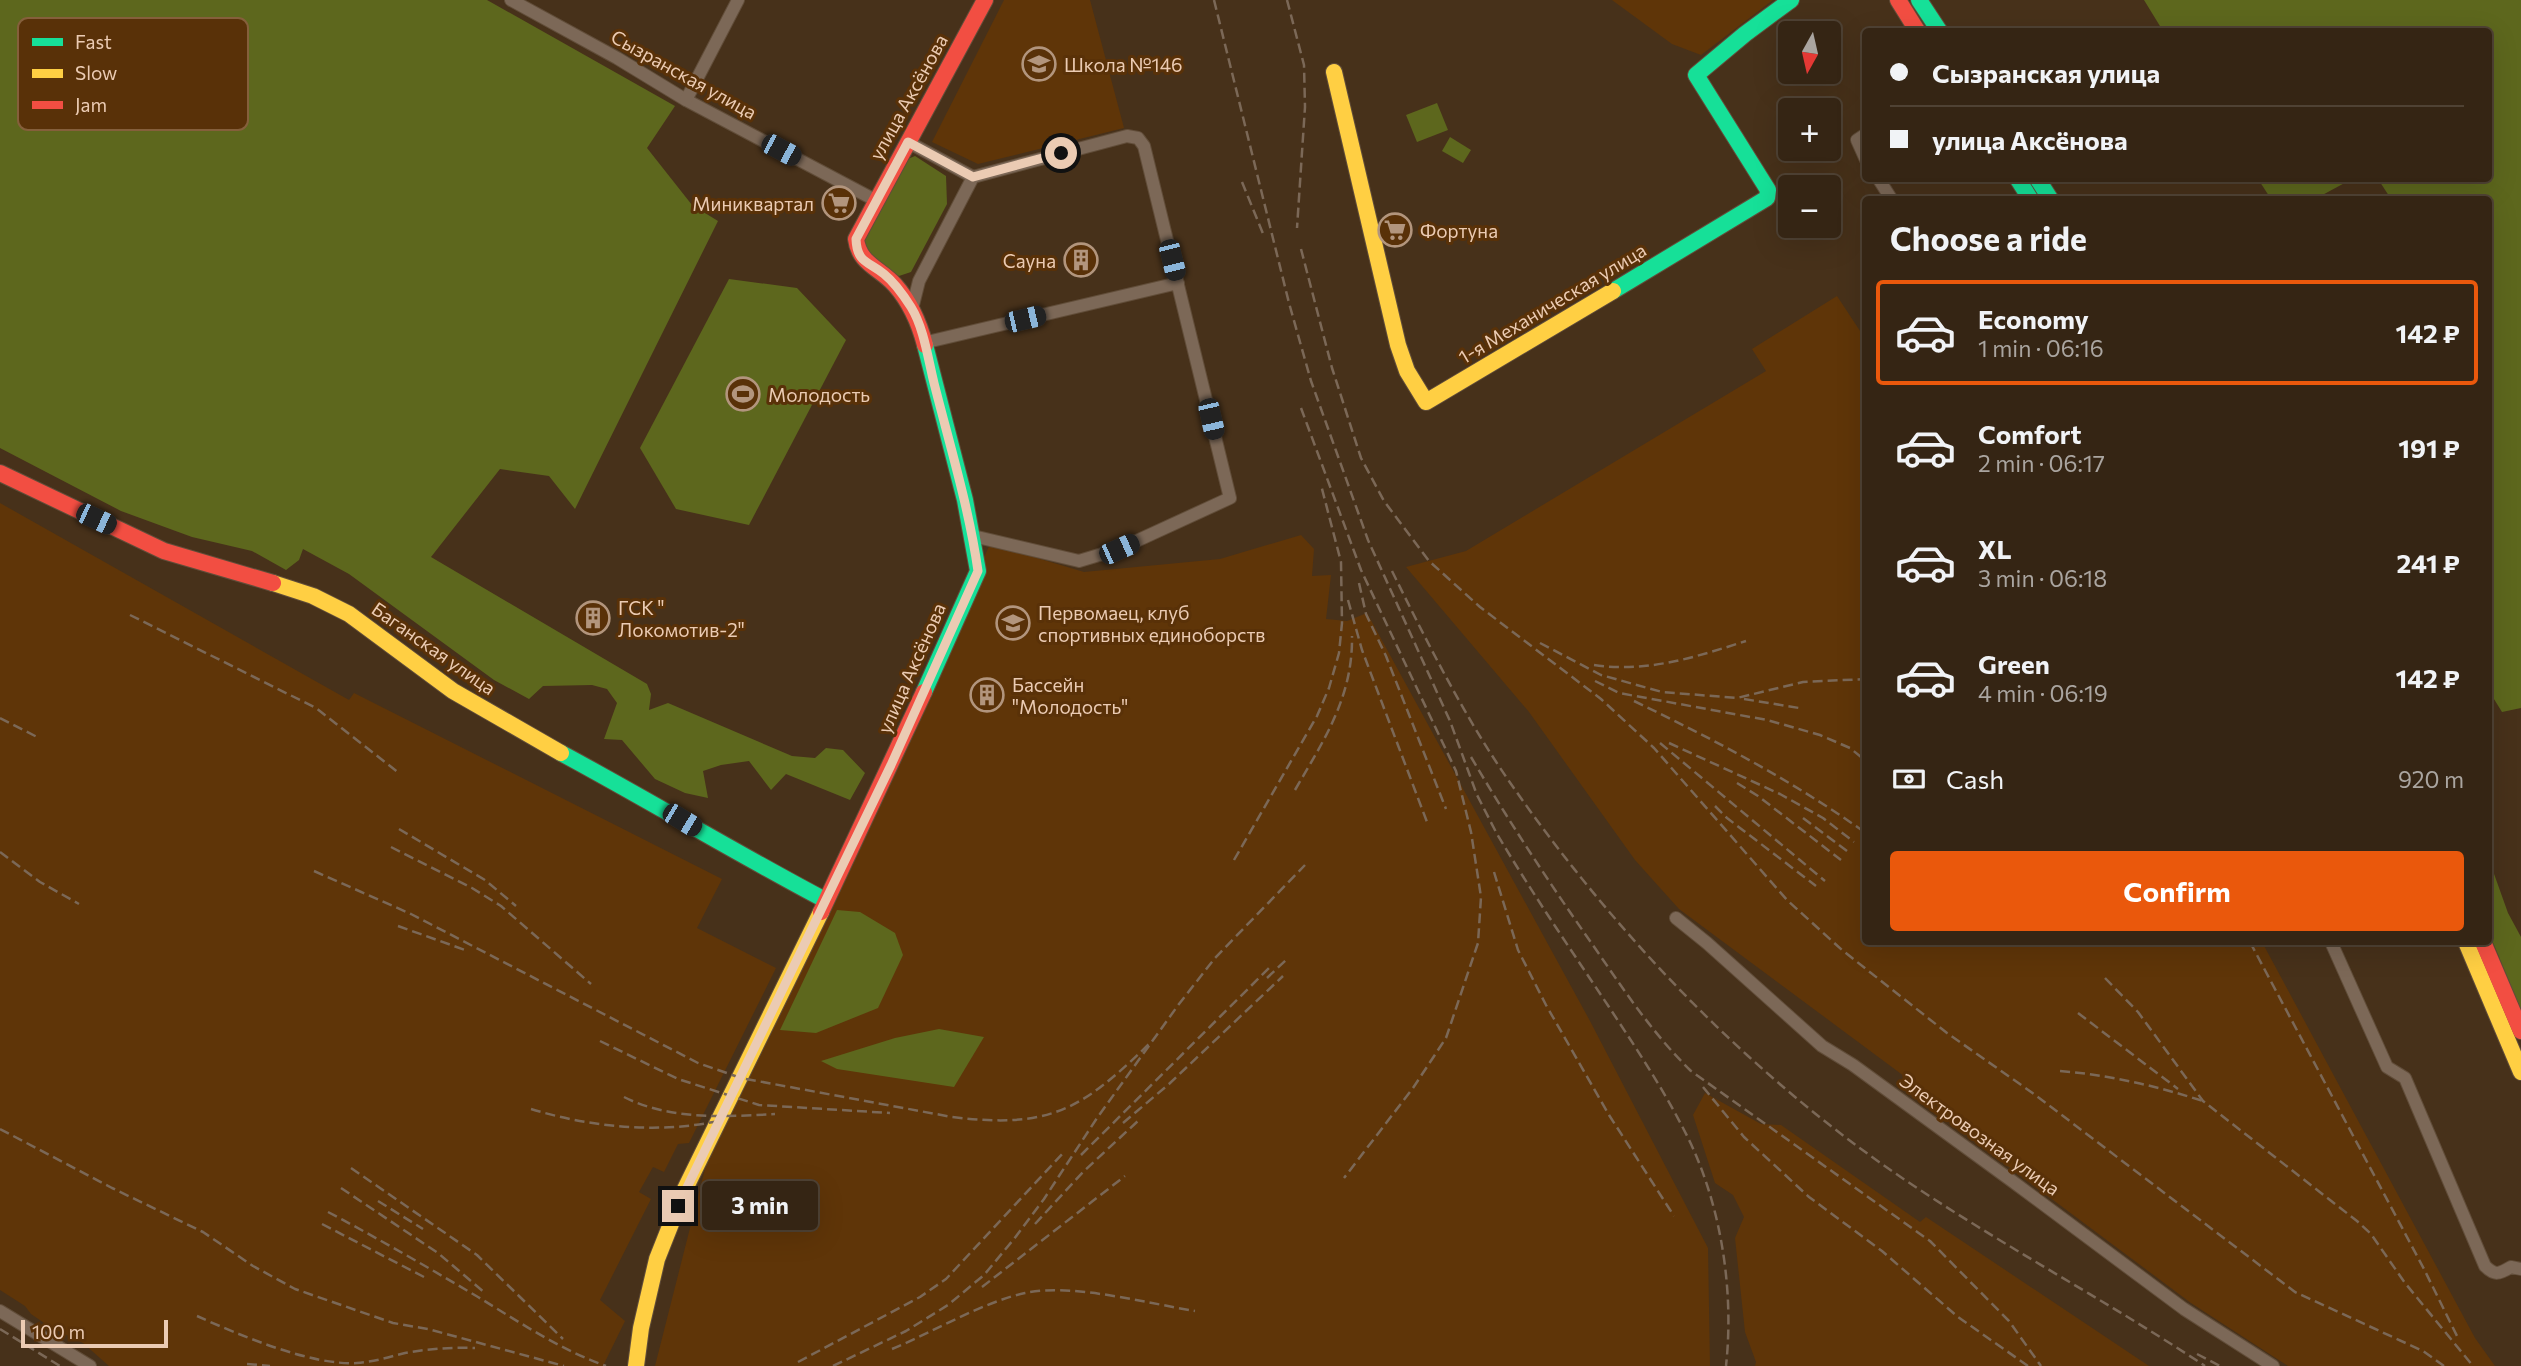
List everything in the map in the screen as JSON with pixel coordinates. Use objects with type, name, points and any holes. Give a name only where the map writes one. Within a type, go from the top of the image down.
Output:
[{"type":"main road","name":"улица Аксёнова","points":[[636,1366],[641,1328],[657,1259],[684,1191],[891,765],[978,571],[973,536],[912,309],[883,273],[862,261],[856,247],[856,239],[985,0]]},
{"type":"main road","name":"1-я Механическая улица","points":[[1334,72],[1398,345],[1407,371],[1426,402],[1767,198],[1768,190],[1696,75],[1791,0]]},
{"type":"main road","points":[[1898,0],[1916,28]]},
{"type":"main road","points":[[1919,0],[1937,28]]},
{"type":"main road","name":"Баганская улица","points":[[0,472],[164,551],[278,584],[313,596],[349,614],[453,691],[486,711],[825,900]]},
{"type":"main road","points":[[2467,945],[2521,1072]]},
{"type":"main road","points":[[2484,945],[2521,1031]]},
{"type":"street","name":"Сызранская улица","points":[[511,0],[617,58],[686,100],[876,200]]},
{"type":"street","points":[[686,100],[738,0]]},
{"type":"street","points":[[908,142],[973,177],[1127,136],[1138,138],[1144,146],[1230,498],[1119,549],[1079,561],[973,536]]},
{"type":"street","points":[[1862,137],[1857,140],[1862,151]]},
{"type":"street","points":[[912,309],[919,281],[973,177]]},
{"type":"street","points":[[923,343],[1178,283]]},
{"type":"street","name":"Электровозная улица","points":[[1676,918],[1822,1046],[1853,1065],[2184,1310],[2273,1366]]},
{"type":"street","points":[[2332,945],[2387,1067],[2405,1078],[2485,1266],[2492,1273],[2499,1274],[2511,1267],[2521,1269]]},
{"type":"street","points":[[0,1311],[90,1366]]},
{"type":"shaded area","name":"Школа №146","points":[[1004,0],[1090,0],[1124,128],[978,164],[932,142]]},
{"type":"shaded area","points":[[1612,0],[1773,0],[1701,55],[1672,44]]},
{"type":"shaded area","points":[[1837,296],[1862,334],[1862,945],[2264,945],[2475,1338],[2495,1366],[2288,1366],[2191,1303],[2005,1164],[2009,1154],[1679,909],[1635,860],[1529,712],[1406,567],[1466,551],[1766,371],[1752,349]]},
{"type":"shaded area","points":[[0,503],[349,700],[354,693],[722,879],[697,928],[776,968],[689,1143],[678,1144],[664,1172],[653,1167],[639,1192],[651,1199],[600,1300],[625,1321],[603,1366],[109,1366],[83,1343],[50,1327],[0,1290]]},
{"type":"shaded area","points":[[1301,535],[1314,549],[1312,576],[1331,575],[1326,619],[1347,621],[1367,613],[1590,1021],[1708,1248],[1710,1366],[655,1366],[707,1161],[824,918],[990,544],[1084,572],[1220,559]]},
{"type":"shaded area","points":[[1705,1093],[1761,1124],[1781,1125],[1920,1222],[1926,1217],[2149,1366],[1755,1366],[1745,1332],[1735,1238],[1744,1217],[1733,1195],[1715,1183],[1693,1115]]},
{"type":"green space","points":[[0,0],[487,0],[675,106],[647,148],[692,205],[718,221],[575,509],[549,476],[500,469],[431,557],[647,684],[651,694],[649,710],[668,703],[792,756],[815,758],[826,748],[843,750],[865,773],[850,800],[786,774],[771,790],[749,761],[703,771],[708,798],[685,793],[655,779],[622,740],[604,739],[617,703],[607,689],[592,685],[543,686],[529,699],[494,680],[349,574],[303,549],[299,560],[286,570],[252,551],[192,537],[121,511],[0,448]]},
{"type":"green space","points":[[2144,0],[2521,0],[2521,708],[2502,712],[2492,696],[2492,196],[2389,196],[2380,182],[2492,182],[2492,28],[2161,28]]},
{"type":"green space","points":[[1437,103],[1448,130],[1417,142],[1406,115]]},
{"type":"green space","points":[[1450,137],[1471,150],[1463,163],[1442,151]]},
{"type":"green space","points":[[915,156],[946,176],[947,204],[911,272],[899,276],[866,256],[863,238],[903,161]]},
{"type":"green space","points":[[2260,182],[2346,182],[2321,196],[2269,196]]},
{"type":"green space","name":"Молодость","points":[[729,279],[797,288],[846,340],[749,525],[676,509],[640,448]]},
{"type":"green space","points":[[2492,868],[2508,913],[2521,937],[2521,1010],[2492,940]]},
{"type":"green space","points":[[837,910],[860,912],[895,933],[903,955],[878,1008],[816,1033],[780,1030]]},
{"type":"green space","points":[[939,1029],[984,1037],[954,1087],[837,1069],[821,1061],[895,1038]]},
{"type":"railway","points":[[1214,0],[1311,381],[1368,540],[1450,721],[1477,795],[1497,834],[1652,1074],[1682,1126],[1702,1170],[1718,1224],[1727,1281],[1726,1366]]},
{"type":"railway","points":[[1287,0],[1304,65],[1305,107],[1297,228]]},
{"type":"railway","points":[[1242,182],[1264,236]]},
{"type":"railway","points":[[1301,249],[1332,368],[1361,458],[1384,501],[1429,561],[1480,607],[1601,699],[1654,748],[1787,900],[1842,950],[1947,1033],[2034,1094],[2295,1292],[2423,1351],[2444,1366]]},
{"type":"railway","points":[[1301,408],[1361,570],[1456,771],[1471,832],[1481,897],[1478,943],[1446,1038],[1413,1088],[1344,1178]]},
{"type":"railway","points":[[1234,860],[1317,716],[1339,653],[1342,623],[1341,562],[1321,485]]},
{"type":"railway","points":[[1392,571],[1463,707],[1511,784],[1591,890],[1679,989],[1726,1035],[1775,1080],[1879,1162],[1959,1215],[2205,1366]]},
{"type":"railway","points":[[1359,583],[1366,614],[1386,656],[1446,809]]},
{"type":"railway","points":[[1348,600],[1362,650],[1427,822]]},
{"type":"railway","points":[[130,615],[316,708],[399,773]]},
{"type":"railway","points":[[1295,790],[1335,717],[1348,679],[1352,636]]},
{"type":"railway","points":[[1594,665],[1652,665],[1690,658],[1746,641]]},
{"type":"railway","points":[[1540,643],[1601,675],[1662,692],[1737,698],[1803,682],[1862,679]]},
{"type":"railway","points":[[1595,681],[1619,693],[1767,720],[1820,735],[1850,748],[1862,758]]},
{"type":"railway","points":[[1744,699],[1799,708]]},
{"type":"railway","points":[[1634,701],[1751,761],[1862,830]]},
{"type":"railway","points":[[0,718],[39,738]]},
{"type":"railway","points":[[1660,743],[1825,881]]},
{"type":"railway","points":[[1669,743],[1780,794],[1823,818],[1854,842]]},
{"type":"railway","points":[[1471,757],[1574,918],[1638,1009],[1676,1056],[1691,1071],[1930,1241],[2009,1321],[2041,1366]]},
{"type":"railway","points":[[1737,783],[1841,860]]},
{"type":"railway","points":[[1715,806],[1816,886]]},
{"type":"railway","points":[[1803,818],[1847,851]]},
{"type":"railway","points":[[399,829],[485,880],[516,906]]},
{"type":"railway","points":[[391,847],[472,888],[501,906],[591,984]]},
{"type":"railway","points":[[0,852],[40,882],[79,904]]},
{"type":"railway","points":[[833,1366],[906,1331],[948,1305],[984,1275],[1044,1199],[1097,1118],[1215,958],[1305,865]]},
{"type":"railway","points":[[314,871],[411,914],[698,1063],[741,1078],[952,1117],[1015,1120],[1062,1110],[1083,1099],[1125,1067],[1149,1044]]},
{"type":"railway","points":[[1494,872],[1518,950],[1546,1005],[1609,1115],[1674,1216]]},
{"type":"railway","points":[[398,926],[465,950]]},
{"type":"railway","points":[[2252,945],[2458,1338]]},
{"type":"railway","points":[[1267,978],[1287,959]]},
{"type":"railway","points":[[1081,1155],[1270,967]]},
{"type":"railway","points":[[1123,1123],[1169,1084],[1283,976]]},
{"type":"railway","points":[[2105,978],[2138,1012],[2203,1101],[2371,1234],[2405,1283],[2473,1366]]},
{"type":"railway","points":[[2078,1013],[2178,1089]]},
{"type":"railway","points":[[600,1041],[678,1079],[759,1105],[890,1113]]},
{"type":"railway","points":[[2060,1071],[2133,1082],[2203,1101]]},
{"type":"railway","points":[[1703,1087],[1744,1137],[1809,1197],[1882,1251],[1958,1317],[2028,1366]]},
{"type":"railway","points":[[624,1097],[660,1110],[678,1113],[717,1116],[775,1114]]},
{"type":"railway","points":[[531,1109],[624,1127],[672,1127],[718,1121]]},
{"type":"railway","points":[[1035,1224],[1083,1172],[1139,1120]]},
{"type":"railway","points":[[0,1129],[203,1232],[253,1266],[295,1289],[393,1323],[428,1329],[564,1366]]},
{"type":"railway","points":[[798,1362],[920,1297],[946,1279],[1065,1151]]},
{"type":"railway","points":[[351,1168],[477,1255],[563,1339]]},
{"type":"railway","points":[[982,1287],[1125,1176]]},
{"type":"railway","points":[[341,1188],[438,1253],[485,1293]]},
{"type":"railway","points":[[378,1201],[423,1229]]},
{"type":"railway","points":[[328,1212],[422,1264],[540,1335],[606,1366]]},
{"type":"railway","points":[[322,1224],[424,1277]]},
{"type":"railway","points":[[892,1349],[992,1303],[1025,1293],[1064,1290],[1087,1292],[1195,1311]]},
{"type":"railway","points":[[197,1316],[276,1348],[339,1363],[363,1362],[431,1349],[475,1348]]},
{"type":"railway","points":[[0,1329],[60,1366]]},
{"type":"railway","points":[[2197,1354],[2220,1366]]},
{"type":"railway","points":[[247,1364],[270,1366]]},
{"type":"traffic: fast","points":[[1613,291],[1767,198],[1768,190],[1696,75],[1791,0]]},
{"type":"traffic: fast","points":[[1919,0],[1937,28]]},
{"type":"traffic: fast","points":[[2020,182],[2028,196]]},
{"type":"traffic: fast","points":[[2040,182],[2048,196]]},
{"type":"traffic: fast","points":[[924,692],[978,571],[965,500],[925,345]]},
{"type":"traffic: fast","points":[[561,753],[825,900]]},
{"type":"traffic: slow","points":[[1334,72],[1398,345],[1407,371],[1426,402],[1613,291]]},
{"type":"traffic: slow","points":[[273,583],[313,596],[349,614],[453,691],[561,753]]},
{"type":"traffic: slow","points":[[636,1366],[641,1328],[657,1259],[684,1191],[821,912]]},
{"type":"traffic: slow","points":[[2467,945],[2521,1072]]},
{"type":"traffic: jam","points":[[925,345],[910,305],[895,285],[861,254],[856,239],[985,0]]},
{"type":"traffic: jam","points":[[1898,0],[1916,28]]},
{"type":"traffic: jam","points":[[0,473],[164,551],[273,583]]},
{"type":"traffic: jam","points":[[821,912],[924,692]]},
{"type":"traffic: jam","points":[[2484,945],[2521,1031]]},
{"type":"place","name":"Школа №146","points":[[1039,64]]},
{"type":"place","name":"Миниквартал","points":[[839,203]]},
{"type":"place","name":"Фортуна","points":[[1395,230]]},
{"type":"place","name":"Сауна","points":[[1081,260]]},
{"type":"place","name":"Молодость","points":[[743,394]]},
{"type":"place","name":"ГСК \" Локомотив-2\"","points":[[593,618]]},
{"type":"place","name":"Первомаец, клуб спортивных единоборств","points":[[1013,623]]},
{"type":"place","name":"Бассейн \"Молодость\"","points":[[987,695]]},
{"type":"route","points":[[678,1206],[891,765],[978,571],[973,536],[912,309],[883,273],[862,261],[856,247],[856,239],[908,142],[973,177],[1061,153]]}]
